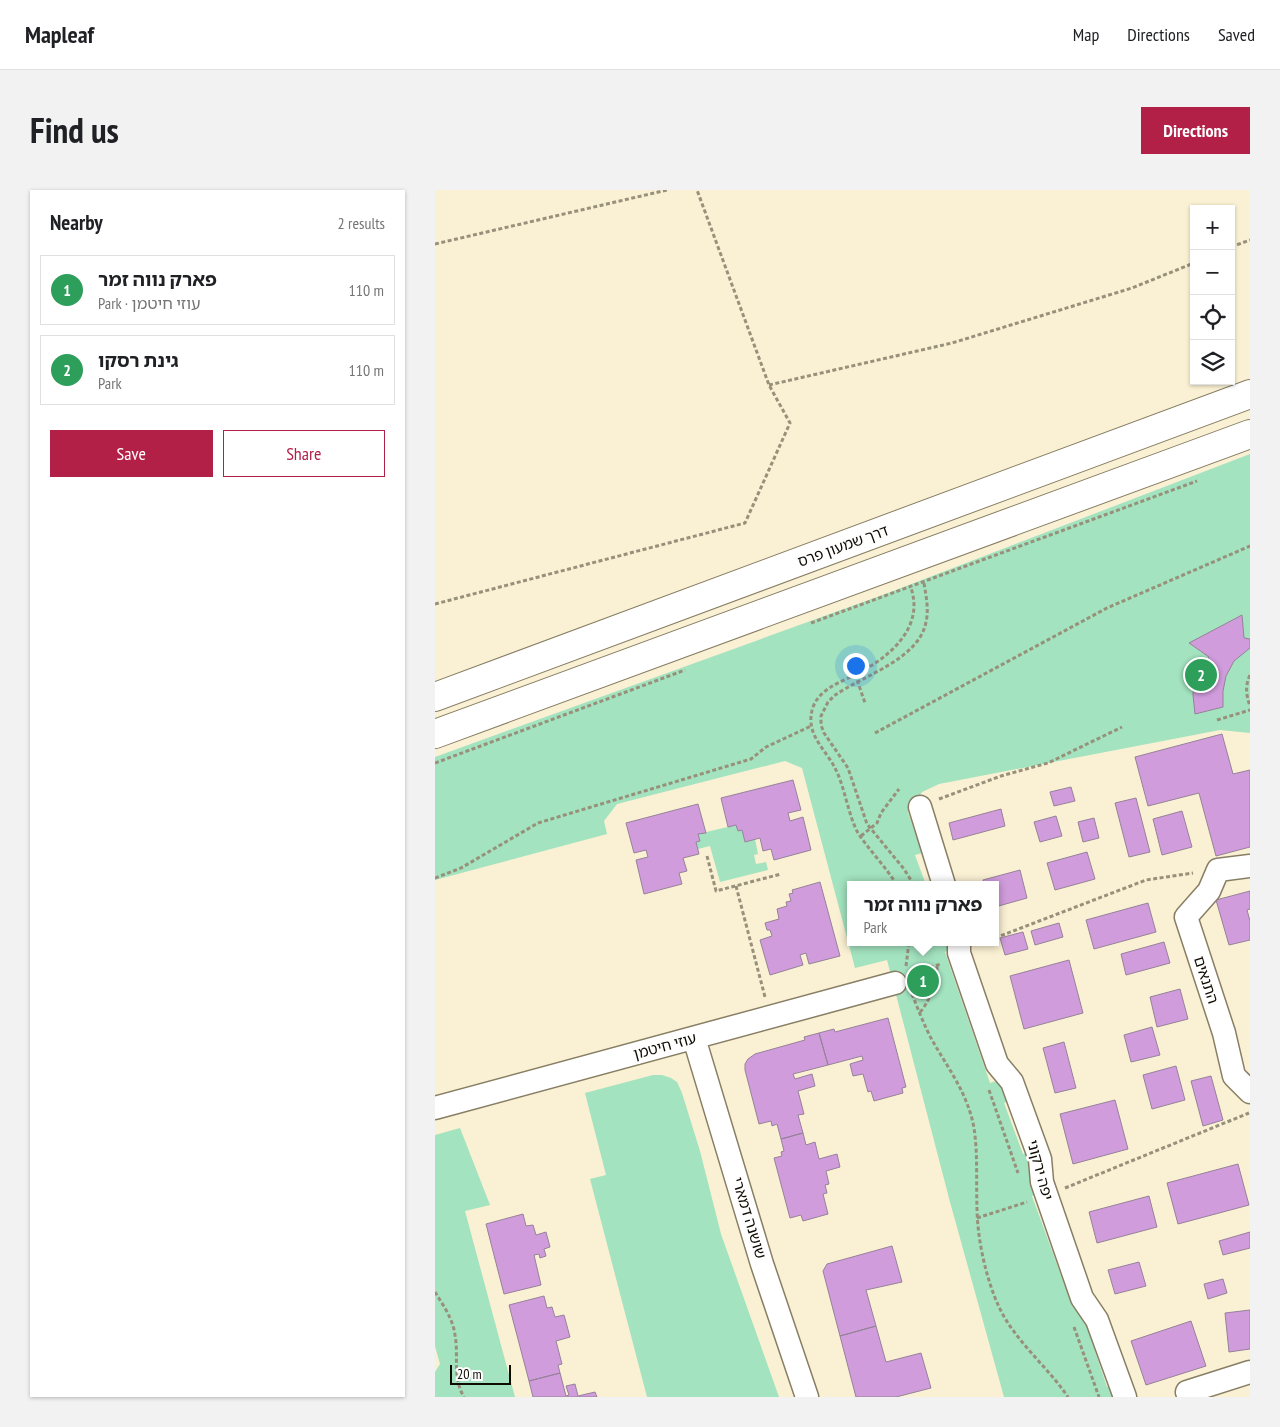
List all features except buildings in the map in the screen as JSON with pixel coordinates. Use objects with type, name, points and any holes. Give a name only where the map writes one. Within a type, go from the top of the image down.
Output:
[{"type":"street","name":"דרך שמעון פרס","points":[[435,697],[1250,394]]},
{"type":"street","points":[[435,734],[1250,434]]},
{"type":"street","points":[[920,807],[943,881]]},
{"type":"street","points":[[1218,870],[1250,866]]},
{"type":"street","name":"התנאים","points":[[1218,870],[1209,891],[1186,917],[1224,1033],[1234,1076],[1250,1092]]},
{"type":"street","name":"יפה ירקוני","points":[[959,946],[959,953],[997,1064],[1012,1082],[1040,1159],[1042,1182],[1082,1298],[1097,1320],[1125,1397]]},
{"type":"street","name":"עוזי חיטמן","points":[[435,1108],[904,982]]},
{"type":"street","name":"שושנה דמארי","points":[[694,1038],[763,1264],[807,1397]]},
{"type":"street","points":[[1187,1392],[1250,1372]]},
{"type":"path","points":[[435,244],[667,190]]},
{"type":"path","points":[[435,604],[745,523],[790,423],[769,385],[697,190]]},
{"type":"path","points":[[1235,246],[1250,240]]},
{"type":"path","points":[[769,385],[952,343],[1133,288],[1190,265]]},
{"type":"path","points":[[808,624],[911,588],[1203,479]]},
{"type":"path","points":[[875,733],[1107,608],[1250,546]]},
{"type":"path","points":[[912,881],[867,824],[848,768],[824,733],[821,725],[821,716],[828,702],[842,690],[896,660],[911,648],[918,639],[926,624],[927,613],[924,583]]},
{"type":"path","points":[[894,881],[861,836],[836,769],[814,735],[811,726],[811,716],[813,706],[820,694],[833,684],[855,674],[889,654],[903,638],[910,627],[914,609],[914,596],[911,588]]},
{"type":"path","points":[[435,763],[687,669]]},
{"type":"path","points":[[855,674],[865,703]]},
{"type":"path","points":[[1250,675],[1247,694],[1250,706]]},
{"type":"path","points":[[1217,720],[1250,710]]},
{"type":"path","points":[[435,878],[461,868],[538,823],[751,759],[766,747],[811,726]]},
{"type":"path","points":[[920,807],[1001,776],[1048,762],[1122,727]]},
{"type":"path","points":[[861,836],[877,823],[886,806],[899,789]]},
{"type":"path","points":[[707,856],[716,891],[781,874]]},
{"type":"path","points":[[999,936],[1146,880],[1218,870]]},
{"type":"path","points":[[736,886],[765,998]]},
{"type":"path","points":[[908,946],[904,982],[931,1038],[953,1073],[969,1110],[975,1144],[979,1238],[999,1307],[1011,1327],[1068,1397]]},
{"type":"path","points":[[927,968],[944,963]]},
{"type":"path","points":[[919,1012],[929,999],[936,979],[937,966]]},
{"type":"path","points":[[977,1218],[1047,1195],[1250,1113]]},
{"type":"path","points":[[435,1292],[448,1314],[455,1335],[458,1388],[464,1397]]},
{"type":"green space","points":[[1250,454],[1250,733],[1220,730],[939,784],[922,792],[908,812],[922,853],[915,855],[925,881],[847,881],[847,938],[802,768],[785,761],[617,804],[604,821],[607,834],[435,880],[435,757],[888,593]]},
{"type":"green space","points":[[736,825],[738,831],[742,830],[745,842],[755,839],[758,854],[754,855],[756,864],[766,862],[768,870],[720,882],[710,846],[698,849],[696,842],[700,841],[698,834]]},
{"type":"green space","points":[[849,946],[950,946],[950,949],[945,952],[990,1083],[996,1081],[1007,1092],[1010,1101],[1004,1103],[1023,1154],[1029,1152],[1038,1193],[1032,1196],[1070,1300],[1075,1299],[1096,1333],[1090,1336],[1107,1387],[1114,1385],[1117,1397],[1004,1397],[950,1202],[887,960],[855,968]]},
{"type":"green space","points":[[653,1075],[671,1078],[677,1082],[682,1093],[700,1151],[721,1234],[779,1397],[647,1397],[590,1179],[606,1175],[585,1093]]},
{"type":"green space","points":[[460,1128],[490,1205],[465,1211],[515,1397],[435,1397],[435,1372],[440,1364],[435,1346],[435,1135]]},
{"type":"place","name":"גינת רסקו","points":[[1201,675]]},
{"type":"place","name":"פארק נווה זמר","points":[[923,981]]}]
